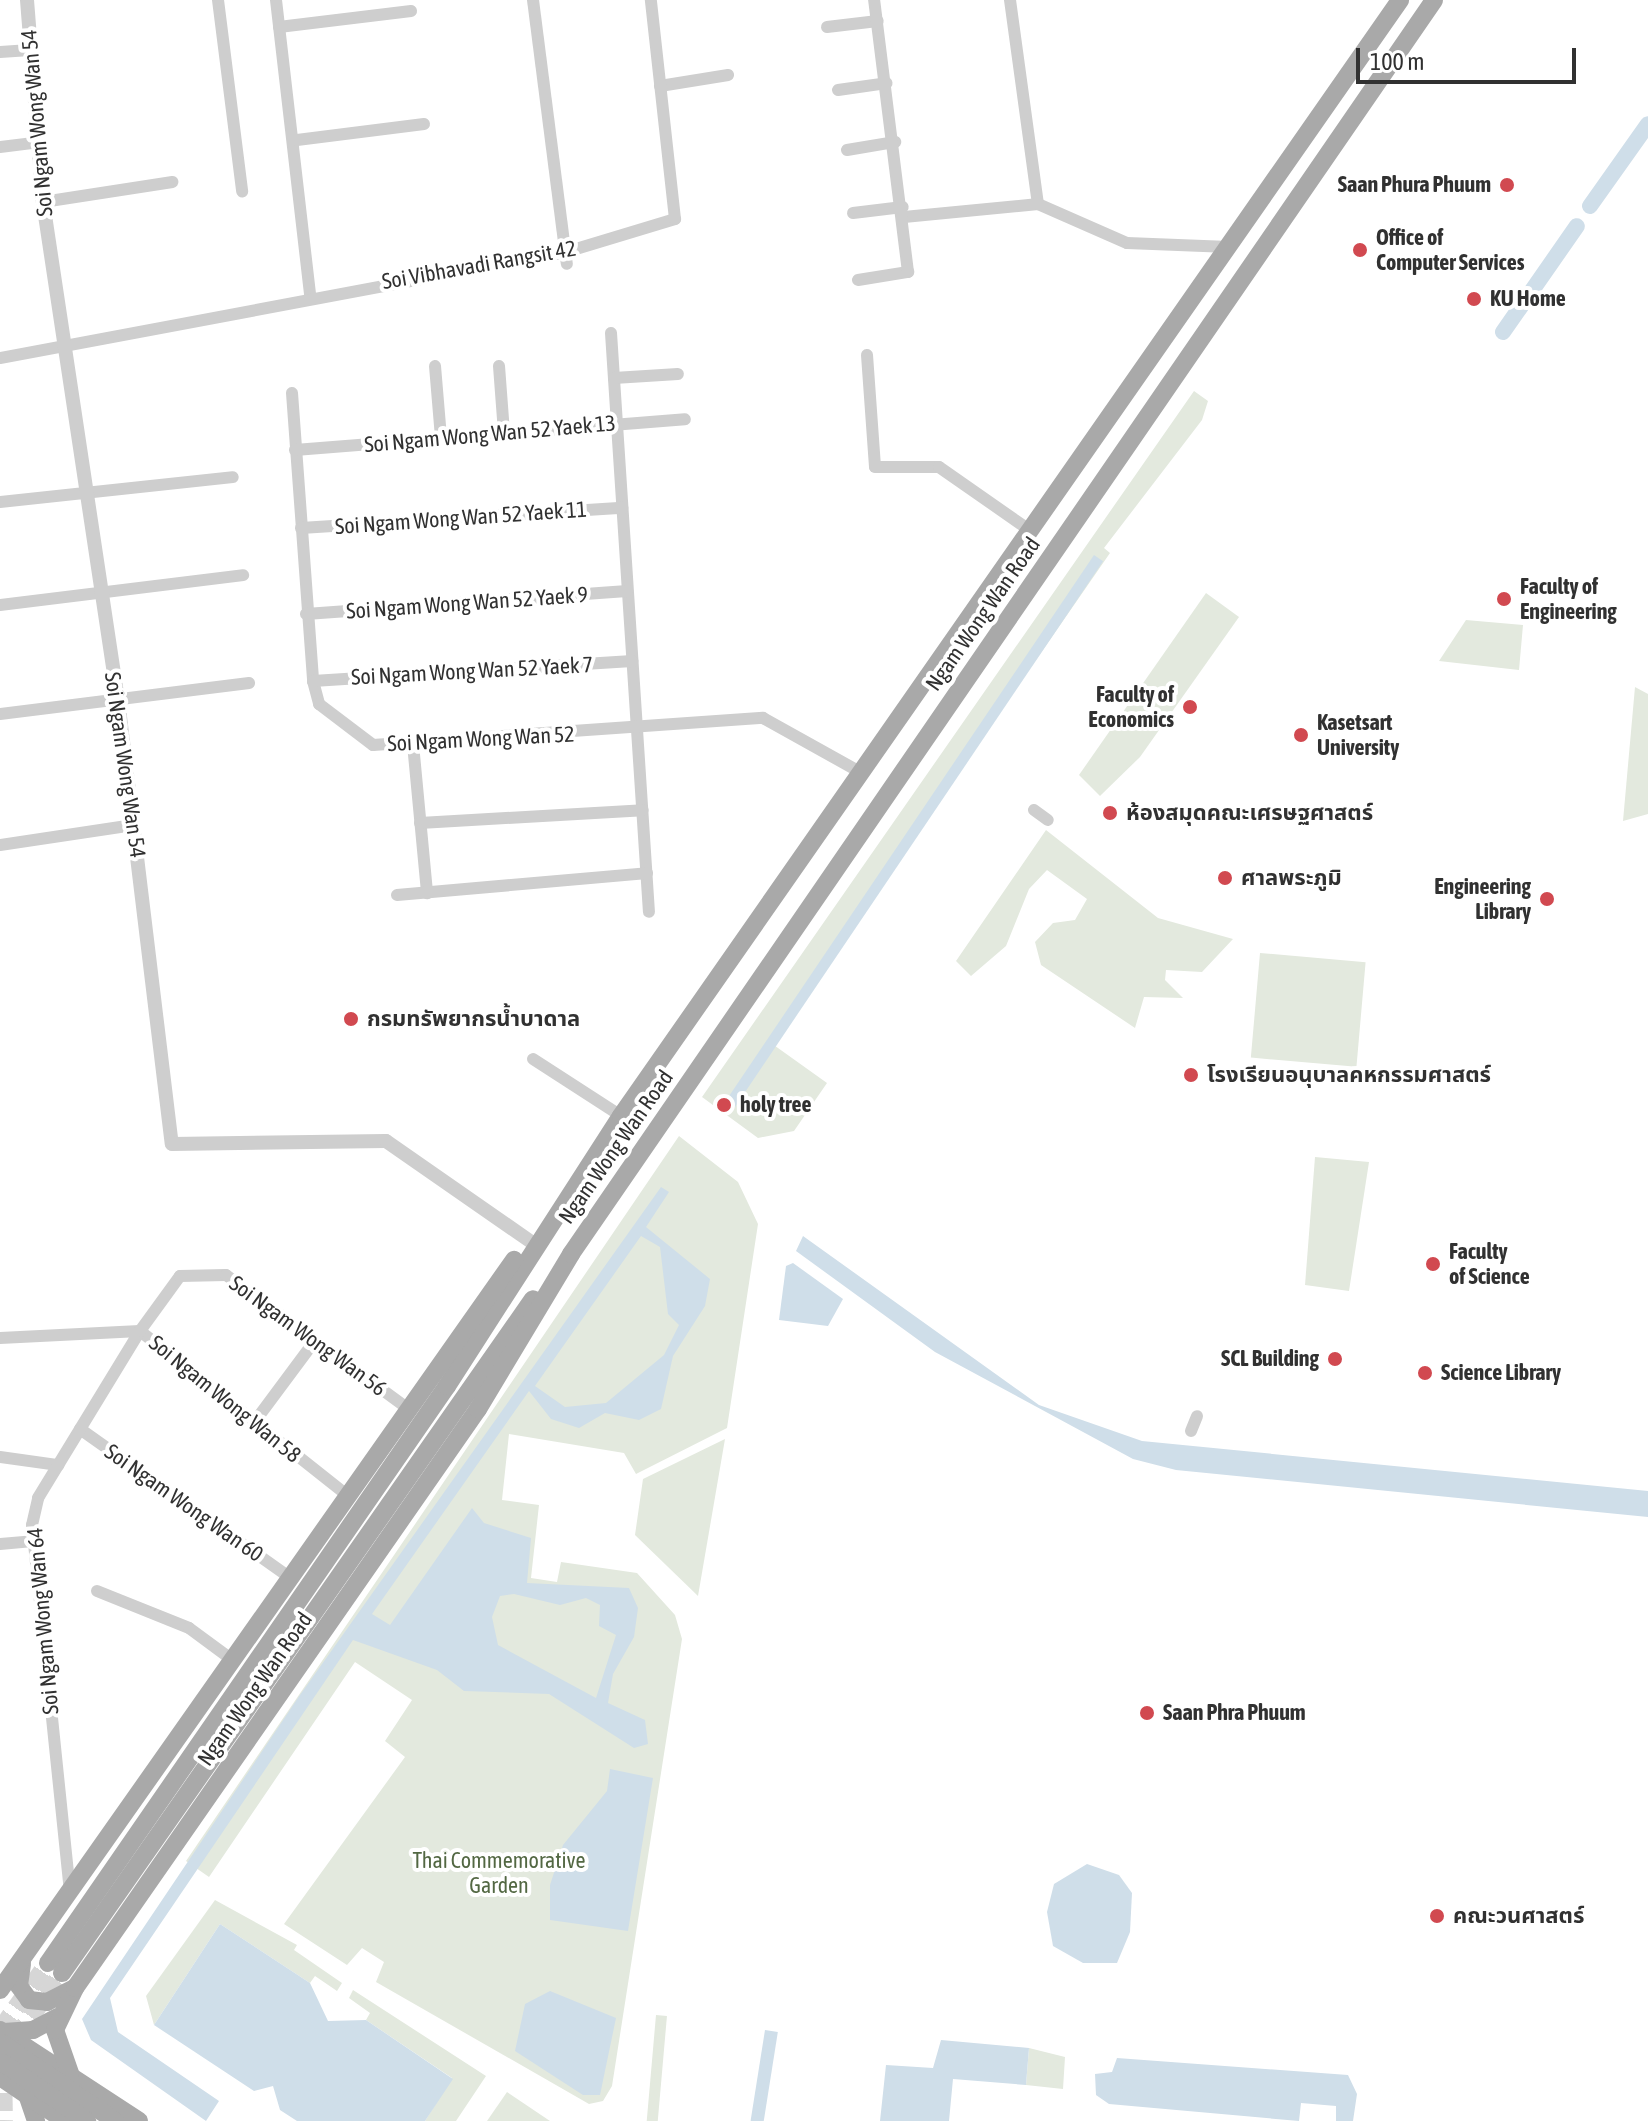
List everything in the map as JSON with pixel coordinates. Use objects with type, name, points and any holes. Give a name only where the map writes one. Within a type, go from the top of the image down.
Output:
[{"type":"main road","name":"Ngam Wong Wan Road","points":[[0,1990],[406,1407],[536,1236],[621,1116],[1400,0]]},
{"type":"main road","name":"Ngam Wong Wan Road","points":[[57,2017],[478,1409],[571,1254],[1434,0]]},
{"type":"main road","name":"Ngam Wong Wan Road","points":[[536,1236],[447,1386],[55,1968],[503,1336],[571,1254]]},
{"type":"main road","points":[[26,1954],[18,1978],[29,2000],[47,2002],[75,1988]]},
{"type":"main road","points":[[1,2036],[33,2030],[57,2017],[58,2053],[63,2069]]},
{"type":"main road","points":[[1,2036],[63,2069],[139,2121]]},
{"type":"main road","points":[[1,2036],[4,2070],[32,2099],[65,2121]]},
{"type":"main road","points":[[1,2036],[115,2121]]},
{"type":"main road","points":[[4,2070],[63,2069]]},
{"type":"main road","points":[[4,2070],[87,2121]]},
{"type":"main road","points":[[32,2099],[36,2121]]},
{"type":"street","name":"Soi Ngam Wong Wan 54","points":[[27,0],[43,202],[118,700],[172,1144],[386,1141],[536,1236]]},
{"type":"street","points":[[218,0],[242,191]]},
{"type":"street","points":[[276,0],[297,140],[310,296]]},
{"type":"street","points":[[533,0],[566,258]]},
{"type":"street","name":"Soi Vibhavadi Rangsit 42","points":[[0,358],[310,296],[566,258],[675,219],[651,0]]},
{"type":"street","points":[[858,280],[908,272],[895,142],[874,0]]},
{"type":"street","points":[[1010,0],[1038,204]]},
{"type":"street","points":[[279,27],[411,11]]},
{"type":"street","points":[[827,27],[878,21]]},
{"type":"street","points":[[0,52],[30,50]]},
{"type":"street","points":[[660,86],[728,75]]},
{"type":"street","points":[[838,90],[887,83]]},
{"type":"street","points":[[297,140],[424,124]]},
{"type":"street","points":[[0,147],[38,142]]},
{"type":"street","points":[[847,150],[895,142]]},
{"type":"street","points":[[43,202],[172,182]]},
{"type":"street","points":[[853,213],[1038,204],[1127,243],[1229,247]]},
{"type":"street","points":[[611,333],[649,912]]},
{"type":"street","points":[[867,355],[875,467],[939,467],[1028,529]]},
{"type":"street","points":[[435,366],[441,438]]},
{"type":"street","points":[[499,366],[504,433]]},
{"type":"street","points":[[614,378],[678,374]]},
{"type":"street","name":"Soi Ngam Wong Wan 52","points":[[292,393],[313,681],[319,704],[373,745],[638,730],[763,718],[860,772]]},
{"type":"street","name":"Soi Ngam Wong Wan 52 Yaek 13","points":[[295,450],[685,419]]},
{"type":"street","points":[[0,502],[233,477]]},
{"type":"street","name":"Soi Ngam Wong Wan 52 Yaek 11","points":[[301,528],[622,508]]},
{"type":"street","points":[[0,605],[243,575]]},
{"type":"street","name":"Soi Ngam Wong Wan 52 Yaek 9","points":[[306,614],[627,591]]},
{"type":"street","name":"Soi Ngam Wong Wan 52 Yaek 7","points":[[313,681],[632,661]]},
{"type":"street","points":[[0,714],[249,683]]},
{"type":"street","points":[[413,744],[427,893]]},
{"type":"street","points":[[420,823],[643,810]]},
{"type":"street","points":[[1034,810],[1048,820]]},
{"type":"street","points":[[0,845],[134,825]]},
{"type":"street","points":[[397,895],[647,873]]},
{"type":"street","points":[[533,1059],[621,1116]]},
{"type":"street","name":"Soi Ngam Wong Wan 56","points":[[140,1331],[180,1276],[203,1270],[226,1275],[406,1407]]},
{"type":"street","name":"Soi Ngam Wong Wan 58","points":[[0,1338],[140,1331],[253,1424],[346,1494]]},
{"type":"street","name":"Soi Ngam Wong Wan 64","points":[[70,1892],[33,1541],[38,1498],[140,1331]]},
{"type":"street","points":[[253,1424],[314,1342]]},
{"type":"street","points":[[1191,1431],[1197,1416]]},
{"type":"street","name":"Soi Ngam Wong Wan 60","points":[[80,1429],[289,1577]]},
{"type":"street","points":[[0,1457],[58,1465]]},
{"type":"street","points":[[0,1544],[33,1541]]},
{"type":"street","points":[[97,1591],[189,1628],[231,1659]]},
{"type":"green space","points":[[1194,391],[1208,401],[1202,420],[1104,548],[1110,553],[771,1043],[827,1083],[794,1131],[758,1138],[702,1097]]},
{"type":"green space","points":[[1206,593],[1239,617],[1140,757],[1100,796],[1079,775]]},
{"type":"green space","points":[[1466,620],[1523,625],[1519,670],[1439,661]]},
{"type":"green space","points":[[1635,687],[1648,694],[1648,814],[1623,821]]},
{"type":"green space","points":[[1046,830],[1158,918],[1233,939],[1202,972],[1166,970],[1165,980],[1183,998],[1144,997],[1135,1028],[1041,965],[1035,942],[1053,923],[1075,920],[1087,899],[1047,870],[1029,889],[1006,946],[971,976],[956,961]]},
{"type":"green space","points":[[1260,953],[1366,962],[1356,1067],[1251,1058]]},
{"type":"green space","name":"Thai Commemorative Garden","points":[[679,1136],[738,1182],[758,1224],[727,1428],[636,1474],[624,1453],[509,1434],[502,1500],[539,1505],[531,1578],[557,1582],[561,1562],[637,1573],[675,1615],[682,1639],[612,2086],[603,2101],[589,2104],[376,1982],[384,1962],[362,1948],[347,1965],[284,1924],[405,1757],[385,1741],[412,1700],[355,1662],[209,1877],[186,1861]]},
{"type":"green space","points":[[1315,1157],[1369,1162],[1349,1291],[1305,1285]]},
{"type":"green space","points":[[725,1439],[698,1596],[635,1535],[643,1479]]},
{"type":"green space","points":[[215,1900],[297,1945],[294,1950],[342,1983],[337,1991],[315,1976],[310,1983],[220,1924],[154,2025],[146,1996]]},
{"type":"green space","points":[[353,1990],[486,2076],[456,2121],[425,2121],[452,2078],[366,2020],[370,2013],[349,1998]]},
{"type":"green space","points":[[656,2015],[667,2016],[658,2121],[647,2121]]},
{"type":"green space","points":[[1029,2048],[1065,2057],[1063,2089],[1026,2085]]},
{"type":"green space","points":[[507,2092],[550,2121],[487,2121]]},
{"type":"shaded area","points":[[1094,555],[1103,561],[732,1112],[723,1105]]},
{"type":"shaded area","points":[[661,1187],[669,1192],[646,1227],[710,1279],[705,1306],[673,1356],[661,1409],[639,1420],[605,1413],[579,1428],[551,1419],[529,1391],[372,1614],[390,1625],[472,1508],[484,1523],[531,1538],[527,1583],[629,1588],[638,1608],[634,1637],[613,1674],[608,1703],[645,1720],[648,1744],[634,1748],[549,1694],[464,1691],[437,1670],[353,1640],[110,1998],[118,2032],[219,2101],[206,2121],[91,2040],[82,2019],[300,1695]],"holes":[[[641,1236],[660,1247],[668,1314],[679,1325],[664,1355],[606,1403],[565,1407],[535,1386]],[[514,1594],[560,1605],[586,1598],[600,1605],[599,1626],[616,1635],[596,1698],[498,1645],[492,1617],[500,1596]]]},
{"type":"shaded area","points":[[803,1236],[1039,1405],[1142,1441],[1648,1491],[1648,1517],[1176,1470],[1133,1459],[935,1352],[796,1251]]},
{"type":"shaded area","points":[[793,1263],[843,1299],[828,1326],[779,1320],[786,1266]]},
{"type":"shaded area","points":[[610,1769],[653,1778],[628,1931],[550,1920],[550,1885],[563,1845],[607,1791]]},
{"type":"shaded area","points":[[1087,1864],[1119,1875],[1132,1893],[1130,1932],[1117,1963],[1083,1963],[1053,1946],[1047,1912],[1054,1884]]},
{"type":"shaded area","points":[[220,1924],[310,1983],[328,2021],[366,2020],[453,2079],[425,2121],[297,2121],[280,2110],[273,2086],[254,2091],[154,2025]]},
{"type":"shaded area","points":[[550,1991],[616,2018],[600,2095],[583,2095],[515,2051],[525,2004]]},
{"type":"shaded area","points":[[765,2030],[778,2032],[764,2121],[751,2121]]},
{"type":"shaded area","points":[[941,2040],[1029,2048],[1026,2085],[953,2079],[949,2121],[880,2121],[886,2065],[933,2068]]},
{"type":"shaded area","points":[[1117,2058],[1348,2075],[1357,2094],[1353,2121],[1336,2121],[1336,2106],[1301,2103],[1299,2121],[1109,2104],[1096,2095],[1095,2074],[1112,2072]]},
{"type":"waterway","points":[[1590,206],[1648,124]]},
{"type":"waterway","points":[[1503,332],[1577,226]]},
{"type":"tunnel","points":[[0,2030],[48,1963]]},
{"type":"tunnel","points":[[15,2039],[62,1973]]},
{"type":"tunnel","points":[[3,2066],[4,2121]]},
{"type":"railway","points":[[0,2038],[120,2121]]},
{"type":"place","name":"Saan Phura Phuum","points":[[1507,185]]},
{"type":"place","name":"Office of Computer Services","points":[[1360,250]]},
{"type":"place","name":"KU Home","points":[[1474,299]]},
{"type":"place","name":"Faculty of Engineering","points":[[1504,599]]},
{"type":"place","name":"Faculty of Economics","points":[[1190,707]]},
{"type":"place","name":"Kasetsart University","points":[[1301,735]]},
{"type":"place","name":"ห้องสมุดคณะเศรษฐศาสตร์","points":[[1110,813]]},
{"type":"place","name":"ศาลพระภูมิ","points":[[1225,878]]},
{"type":"place","name":"Engineering Library","points":[[1547,899]]},
{"type":"place","name":"กรมทรัพยากรน้ำบาดาล","points":[[351,1019]]},
{"type":"place","name":"โรงเรียนอนุบาลคหกรรมศาสตร์","points":[[1191,1075]]},
{"type":"place","name":"holy tree","points":[[724,1105]]},
{"type":"place","name":"Faculty of Science","points":[[1433,1264]]},
{"type":"place","name":"SCL Building","points":[[1335,1359]]},
{"type":"place","name":"Science Library","points":[[1425,1373]]},
{"type":"place","name":"Saan Phra Phuum","points":[[1147,1713]]},
{"type":"place","name":"คณะวนศาสตร์","points":[[1437,1916]]}]
